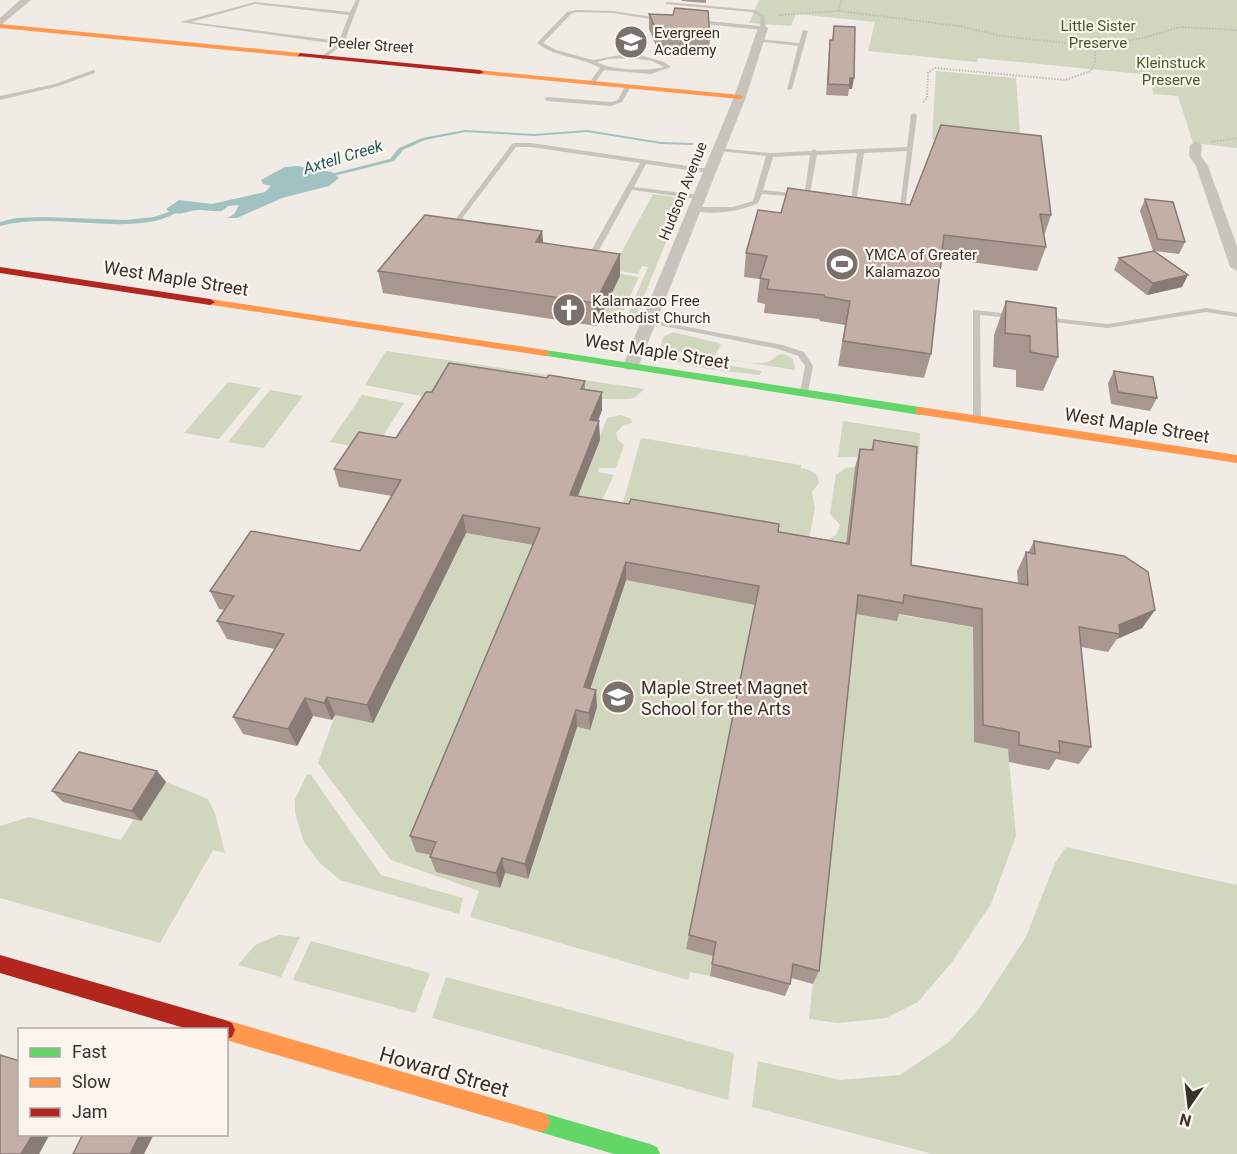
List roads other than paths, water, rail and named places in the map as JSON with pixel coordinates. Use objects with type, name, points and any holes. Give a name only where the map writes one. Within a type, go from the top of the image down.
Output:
[{"type":"street","points":[[0,24],[26,0]]},
{"type":"street","name":"Peeler Street","points":[[0,24],[323,58],[438,66],[740,97]]},
{"type":"street","name":"Hudson Avenue","points":[[631,365],[740,97],[764,24]]},
{"type":"street","points":[[1196,145],[1194,156],[1202,166],[1230,227],[1237,267]]},
{"type":"street","name":"West Maple Street","points":[[0,270],[1237,459]]},
{"type":"street","name":"Howard Street","points":[[0,964],[219,1028]]},
{"type":"street","name":"Howard Street","points":[[228,1031],[650,1154]]},
{"type":"lane","points":[[323,58],[341,43],[358,0]]},
{"type":"lane","points":[[341,43],[183,22],[255,3],[352,14]]},
{"type":"lane","points":[[667,3],[744,9],[760,14],[764,24],[693,22]]},
{"type":"lane","points":[[593,62],[616,56],[653,60],[668,67],[651,72],[603,68],[593,62],[543,46],[540,39],[569,13],[584,10],[670,20]]},
{"type":"lane","points":[[789,89],[805,31]]},
{"type":"lane","points":[[759,41],[801,45]]},
{"type":"lane","points":[[592,83],[603,68]]},
{"type":"lane","points":[[0,98],[57,85],[93,72]]},
{"type":"lane","points":[[547,99],[611,104],[620,101],[628,86]]},
{"type":"lane","points":[[883,206],[903,208],[914,115]]},
{"type":"lane","points":[[469,237],[462,230],[460,217],[514,145],[709,171]]},
{"type":"lane","points":[[718,148],[770,155],[814,151],[910,149]]},
{"type":"lane","points":[[854,202],[861,150]]},
{"type":"lane","points":[[807,197],[814,151]]},
{"type":"lane","points":[[630,188],[696,203],[743,209],[756,202],[770,155]]},
{"type":"lane","points":[[573,249],[594,252],[644,161]]},
{"type":"lane","points":[[758,192],[818,198]]},
{"type":"lane","points":[[842,201],[863,204]]},
{"type":"lane","points":[[1031,318],[1108,326],[1206,310],[1237,315]]},
{"type":"lane","points":[[976,419],[976,312],[1020,317]]},
{"type":"lane","points":[[649,321],[780,347],[801,354],[809,366],[804,392]]},
{"type":"water","points":[[297,166],[332,172],[339,178],[329,186],[282,198],[237,218],[228,218],[235,213],[239,205],[228,206],[222,211],[197,210],[175,213],[166,209],[179,200],[212,204],[265,192],[271,186],[263,184],[261,180],[285,167]]},
{"type":"waterway","name":"Axtell Creek","points":[[326,176],[392,160],[401,149],[424,139],[465,131],[534,135],[587,131],[661,143],[692,144]]},
{"type":"waterway","name":"Axtell Creek","points":[[0,224],[16,220],[44,219],[126,222],[155,219],[180,210]]},
{"type":"place","name":"Evergreen Academy","points":[[631,42]]},
{"type":"place","name":"YMCA of Greater Kalamazoo","points":[[842,264]]},
{"type":"place","name":"Kalamazoo Free Methodist Church","points":[[569,310]]},
{"type":"place","name":"Maple Street Magnet School for the Arts","points":[[618,697]]},
{"type":"park label","name":"Little Sister Preserve","points":[[1098,34]]},
{"type":"park label","name":"Kleinstuck Preserve","points":[[1171,72]]}]
